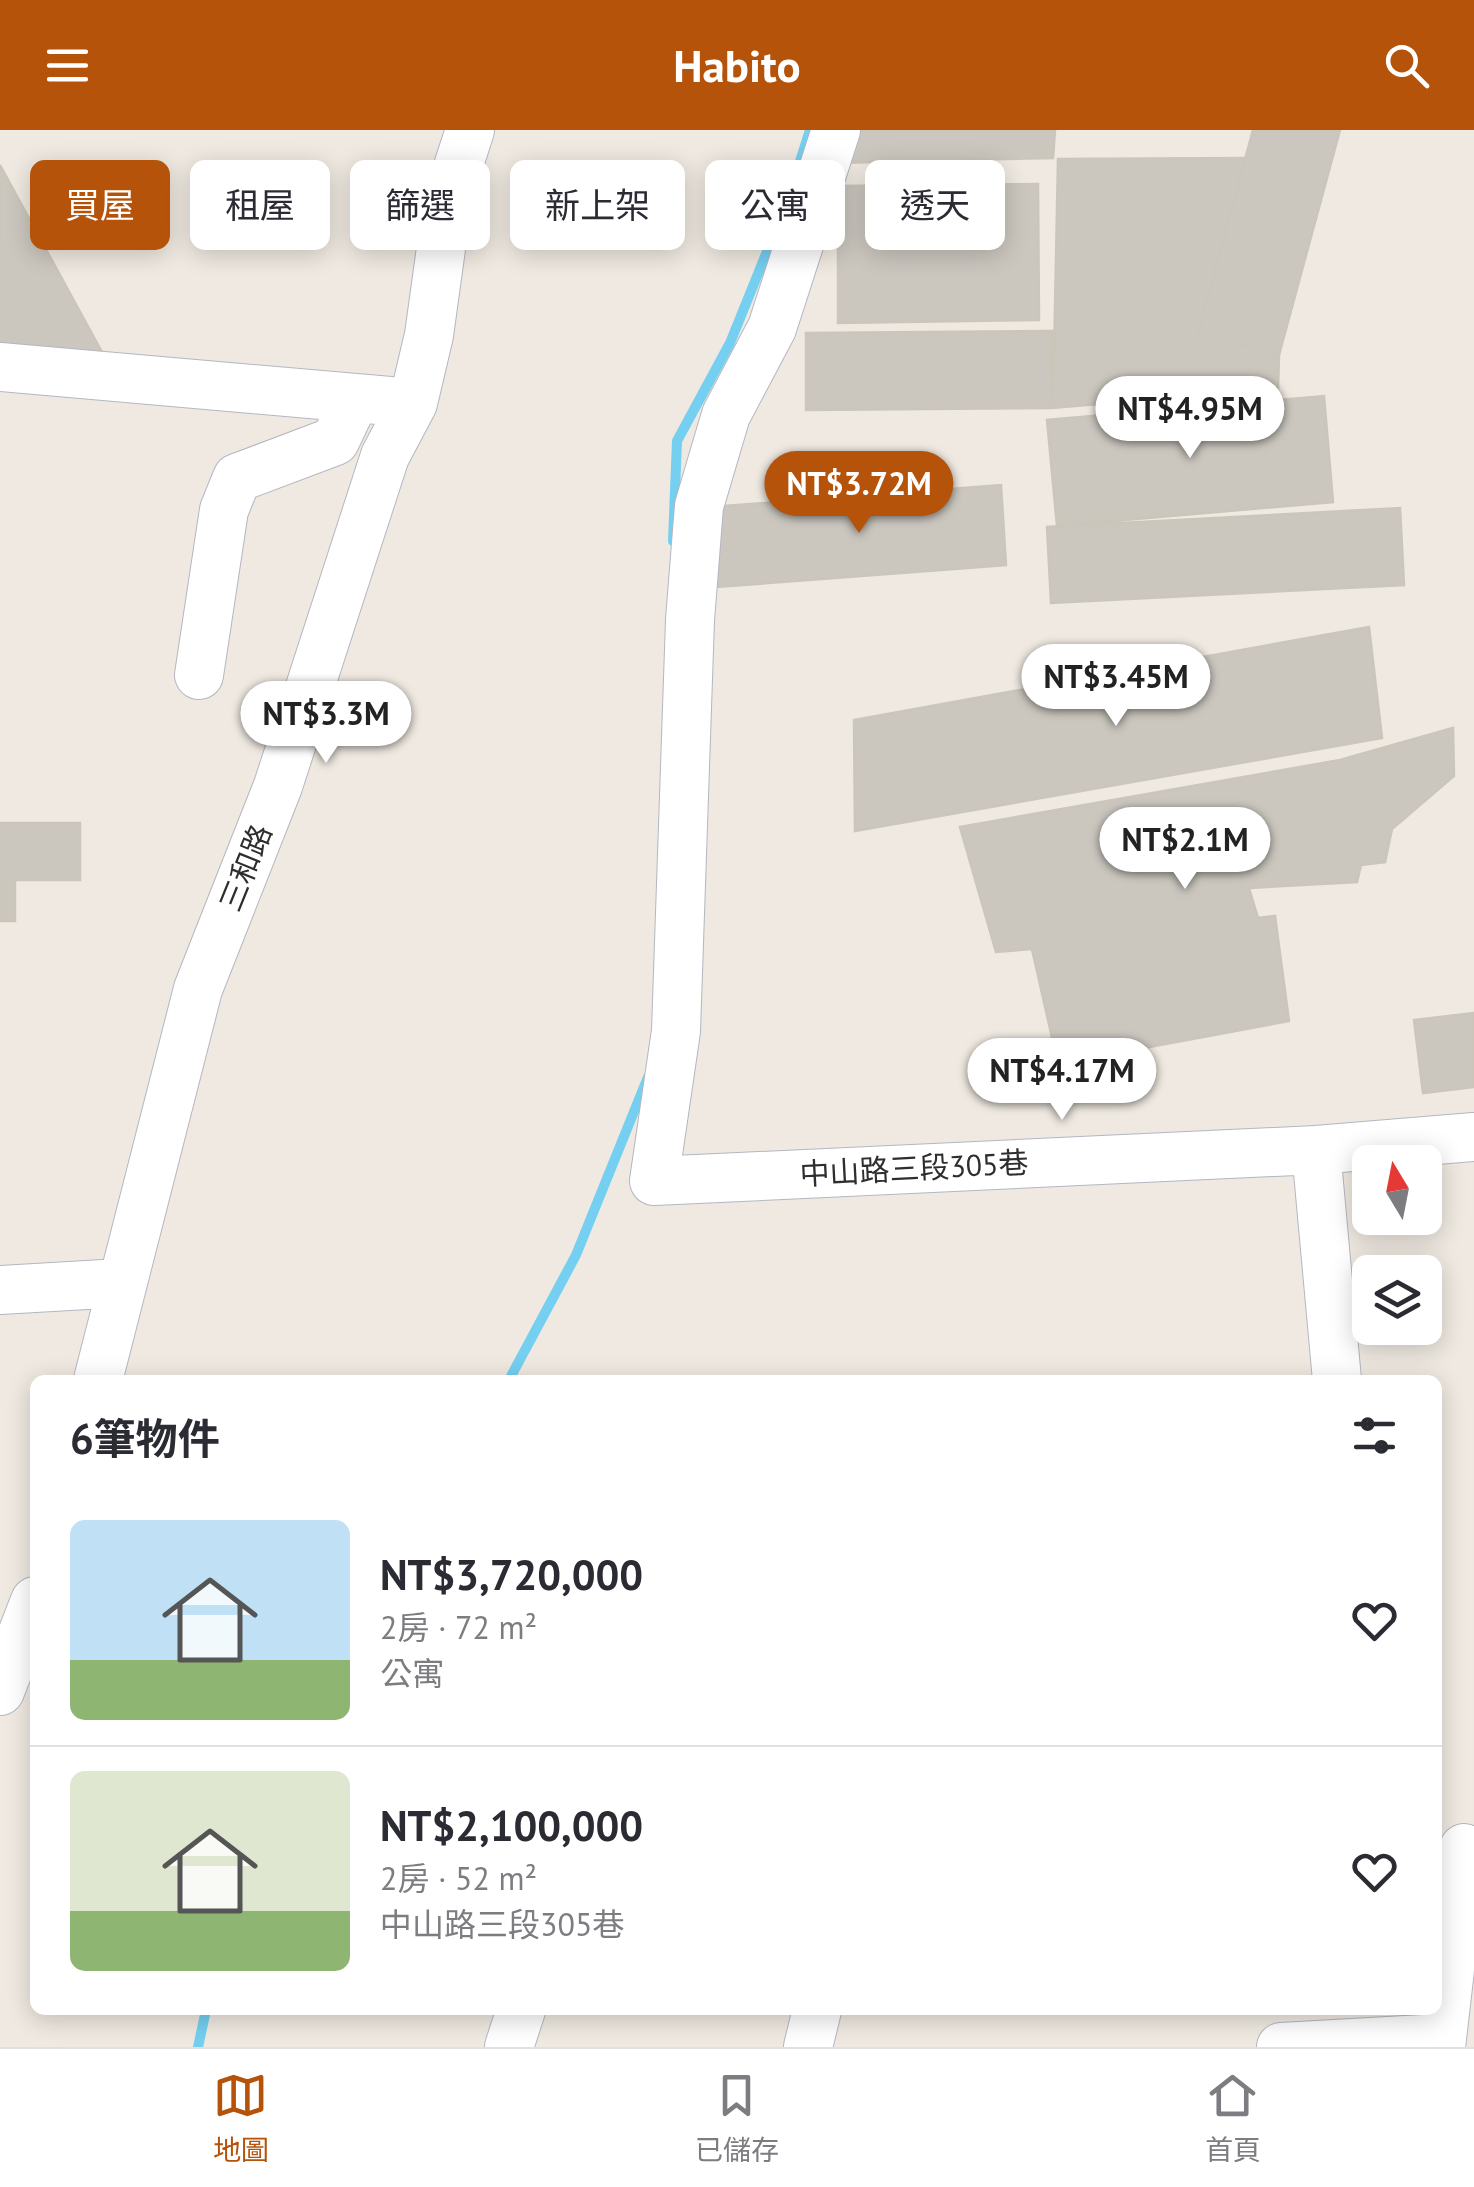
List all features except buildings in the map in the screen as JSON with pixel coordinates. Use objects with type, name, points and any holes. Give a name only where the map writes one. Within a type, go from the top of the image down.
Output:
[{"type":"street","name":"三和路","points":[[99,1375],[198,989],[278,786],[386,456],[413,403],[429,335],[448,198],[470,130]]},
{"type":"street","name":"中山路三段305巷","points":[[836,130],[772,328],[726,415],[699,506],[690,620],[676,1031],[654,1181],[1316,1150],[1474,1138]]},
{"type":"street","points":[[0,368],[413,403]]},
{"type":"street","points":[[199,675],[224,510],[237,478],[334,441],[354,399]]},
{"type":"street","points":[[1316,1150],[1337,1375]]},
{"type":"street","points":[[0,1290],[121,1283]]},
{"type":"street","points":[[0,1690],[30,1614]]},
{"type":"street","points":[[1281,2047],[1442,2043],[1459,1847]]},
{"type":"street","points":[[509,2047],[519,2015]]},
{"type":"street","points":[[808,2047],[816,2015]]},
{"type":"waterway","points":[[673,541],[677,441],[730,343],[787,202],[810,130]]},
{"type":"waterway","points":[[512,1375],[576,1255],[648,1077]]},
{"type":"waterway","points":[[198,2047],[205,2015]]}]
